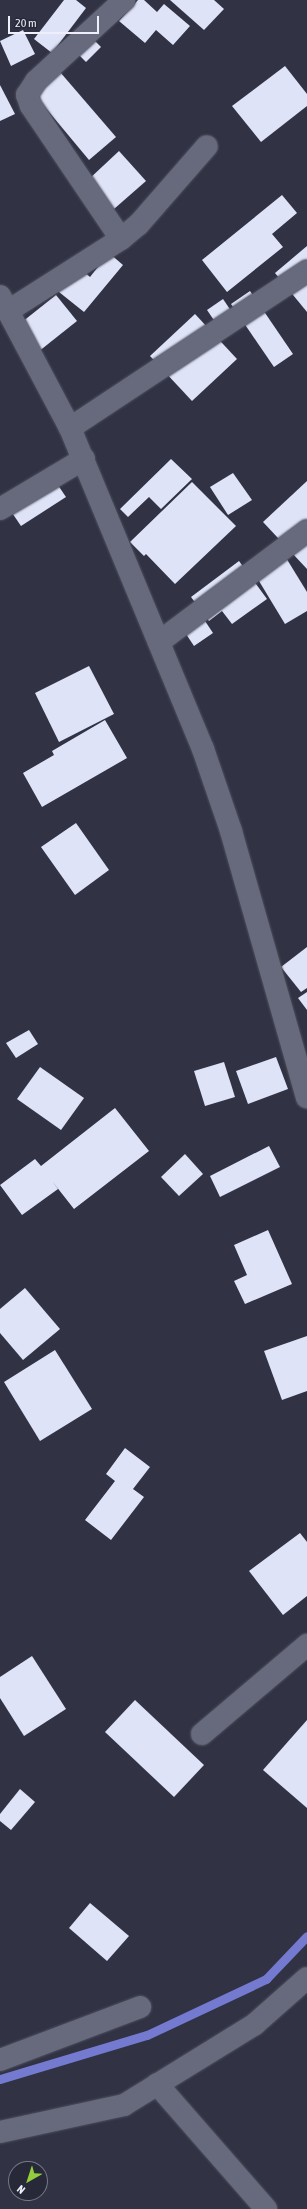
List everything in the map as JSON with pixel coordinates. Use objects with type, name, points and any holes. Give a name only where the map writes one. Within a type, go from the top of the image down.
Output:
[{"type":"street","points":[[121,239],[31,106],[28,95],[36,81],[124,0]]},
{"type":"street","points":[[207,146],[139,224],[121,239],[4,304],[70,428],[84,459],[203,749],[231,831],[307,1097]]},
{"type":"street","points":[[70,428],[307,271]]},
{"type":"street","points":[[0,509],[84,459]]},
{"type":"street","points":[[159,642],[307,532]]},
{"type":"street","points":[[202,1734],[307,1646]]},
{"type":"street","points":[[0,2132],[124,2105],[255,2024],[307,1978]]},
{"type":"street","points":[[0,2060],[140,2007]]},
{"type":"street","points":[[157,2084],[266,2209]]},
{"type":"building","points":[[64,0],[76,0],[86,8],[52,53],[34,39]]},
{"type":"building","points":[[138,0],[144,0],[157,12],[164,4],[190,26],[173,45],[156,30],[145,43],[119,21]]},
{"type":"building","points":[[170,0],[214,0],[224,9],[204,30]]},
{"type":"building","points":[[23,30],[35,54],[11,66],[0,41]]},
{"type":"building","points":[[91,37],[101,47],[86,62],[76,52]]},
{"type":"building","points":[[285,66],[307,94],[307,106],[261,142],[232,106]]},
{"type":"building","points":[[60,72],[116,137],[89,160],[34,94]]},
{"type":"building","points":[[0,85],[15,114],[0,121]]},
{"type":"building","points":[[119,151],[146,181],[114,209],[88,180]]},
{"type":"building","points":[[282,195],[297,213],[272,234],[283,247],[227,292],[202,260]]},
{"type":"building","points":[[307,246],[307,312],[275,273]]},
{"type":"building","points":[[109,253],[123,265],[84,312],[54,288],[74,263],[90,277]]},
{"type":"building","points":[[250,291],[293,354],[274,367],[231,304]]},
{"type":"building","points":[[56,295],[77,321],[38,352],[17,326]]},
{"type":"building","points":[[223,299],[240,324],[224,335],[207,310]]},
{"type":"building","points":[[195,314],[237,359],[192,401],[150,356]]},
{"type":"building","points":[[171,459],[192,479],[161,509],[149,497],[128,517],[120,509]]},
{"type":"building","points":[[49,472],[66,497],[21,526],[4,501]]},
{"type":"building","points":[[233,473],[252,500],[228,515],[210,487]]},
{"type":"building","points":[[307,481],[307,569],[263,522]]},
{"type":"building","points":[[192,482],[236,526],[175,584],[146,554],[144,556],[130,542]]},
{"type":"building","points":[[280,548],[307,592],[307,611],[285,624],[250,566]]},
{"type":"building","points":[[239,561],[267,599],[232,624],[222,611],[209,621],[191,597]]},
{"type":"building","points":[[203,618],[213,633],[194,646],[184,631]]},
{"type":"building","points":[[89,666],[114,714],[59,742],[35,693]]},
{"type":"building","points":[[105,720],[127,758],[42,807],[23,773],[54,755],[52,751]]},
{"type":"building","points":[[76,823],[109,870],[75,895],[41,847]]},
{"type":"building","points":[[307,947],[307,988],[301,992],[281,967]]},
{"type":"building","points":[[307,992],[307,1010],[298,998]]},
{"type":"building","points":[[29,1030],[38,1044],[16,1058],[6,1043]]},
{"type":"building","points":[[276,1057],[288,1089],[248,1104],[236,1071]]},
{"type":"building","points":[[224,1062],[235,1097],[205,1106],[194,1071]]},
{"type":"building","points":[[40,1067],[84,1098],[61,1130],[17,1099]]},
{"type":"building","points":[[115,1108],[149,1151],[74,1209],[52,1181],[58,1189],[22,1215],[0,1185],[35,1159],[41,1166]]},
{"type":"building","points":[[269,1146],[280,1167],[220,1197],[210,1176]]},
{"type":"building","points":[[185,1154],[203,1174],[179,1196],[161,1177]]},
{"type":"building","points":[[268,1230],[292,1284],[245,1304],[234,1281],[247,1275],[234,1245]]},
{"type":"building","points":[[25,1288],[60,1329],[23,1360],[0,1333],[0,1309]]},
{"type":"building","points":[[307,1336],[307,1391],[282,1400],[264,1351]]},
{"type":"building","points":[[55,1350],[92,1409],[40,1441],[4,1382]]},
{"type":"building","points":[[125,1448],[150,1467],[133,1489],[144,1497],[111,1540],[85,1520],[115,1481],[106,1474]]},
{"type":"building","points":[[300,1533],[307,1542],[307,1596],[283,1615],[249,1571]]},
{"type":"building","points":[[32,1656],[66,1709],[24,1736],[0,1698],[0,1677]]},
{"type":"building","points":[[135,1700],[204,1765],[174,1797],[105,1732]]},
{"type":"building","points":[[307,1720],[307,1808],[263,1770]]},
{"type":"building","points":[[20,1789],[35,1802],[11,1830],[0,1821],[0,1814]]},
{"type":"building","points":[[90,1903],[129,1936],[107,1961],[69,1928]]},
{"type":"waterway","points":[[0,2079],[147,2035],[266,1979],[307,1936]]}]
